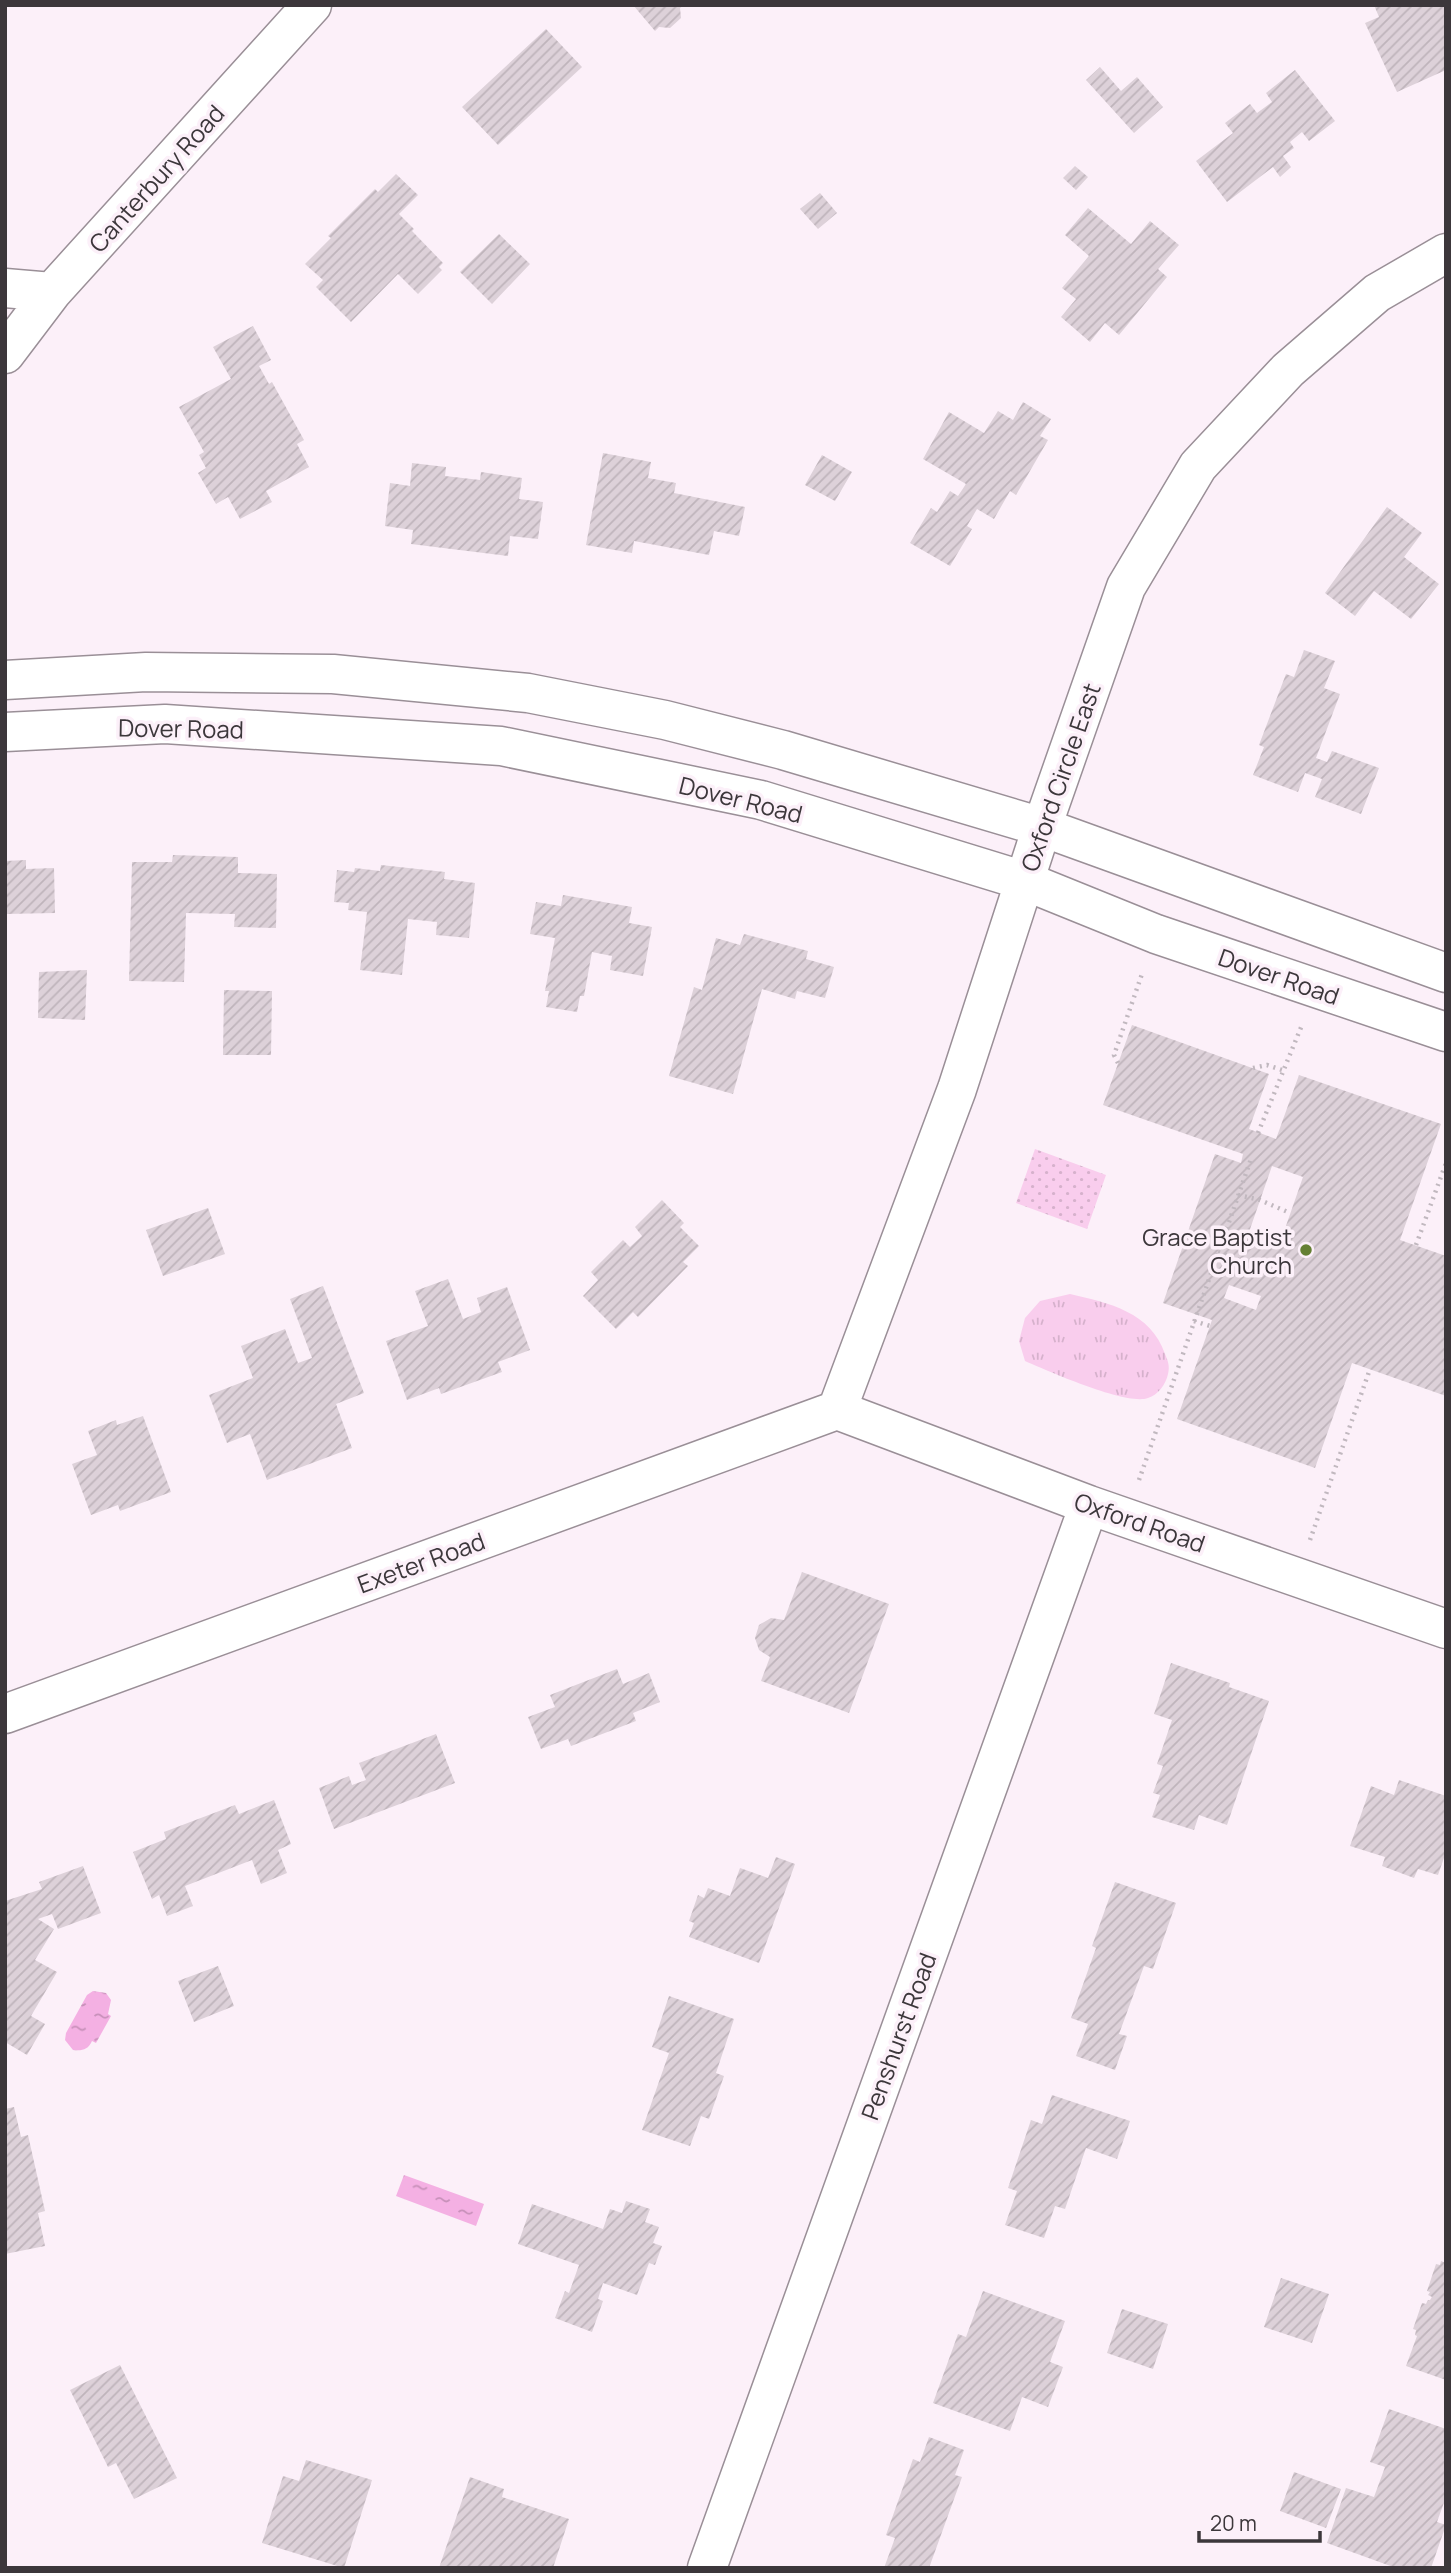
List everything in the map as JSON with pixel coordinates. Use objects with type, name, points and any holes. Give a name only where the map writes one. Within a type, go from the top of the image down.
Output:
[{"type":"street","name":"Canterbury Road","points":[[5,355],[52,292],[312,5]]},
{"type":"street","name":"Oxford Circle East","points":[[837,1410],[957,1088],[1042,827],[1126,587],[1198,466],[1288,370],[1377,293],[1446,253]]},
{"type":"street","points":[[5,288],[52,292]]},
{"type":"street","points":[[5,680],[146,671],[333,674],[528,694],[665,720],[783,750],[1042,827],[1446,973]]},
{"type":"street","name":"Dover Road","points":[[5,732],[165,724],[501,746],[761,800],[1025,881],[1156,934],[1446,1032]]},
{"type":"street","name":"Oxford Road","points":[[837,1410],[1089,1504],[1446,1629]]},
{"type":"street","name":"Exeter Road","points":[[5,1714],[837,1410]]},
{"type":"street","name":"Penshurst Road","points":[[707,2568],[1089,1504]]},
{"type":"path","points":[[1118,1063],[1114,1055],[1156,934]]},
{"type":"path","points":[[1258,1133],[1285,1071],[1315,988]]},
{"type":"path","points":[[1253,1068],[1267,1065],[1285,1071]]},
{"type":"path","points":[[1137,1488],[1251,1159]]},
{"type":"path","points":[[1416,1245],[1446,1163]]},
{"type":"path","points":[[1238,1195],[1260,1200],[1290,1213]]},
{"type":"path","points":[[1218,1252],[1271,1272]]},
{"type":"path","points":[[1195,1321],[1210,1326]]},
{"type":"path","points":[[1297,1577],[1370,1370]]},
{"type":"green space","points":[[1035,1149],[1106,1175],[1087,1229],[1016,1203]]},
{"type":"green space","points":[[1070,1294],[1114,1306],[1150,1328],[1169,1366],[1165,1382],[1158,1392],[1148,1398],[1123,1397],[1025,1361],[1019,1341],[1025,1318],[1040,1301]]},
{"type":"water","points":[[93,1991],[106,1993],[111,2000],[108,2014],[111,2016],[96,2043],[92,2041],[84,2049],[73,2050],[65,2040],[66,2033],[87,1995]]},
{"type":"water","points":[[404,2175],[484,2204],[476,2226],[396,2196]]},
{"type":"building","points":[[633,5],[684,5],[680,8],[681,18],[670,28],[659,27],[655,31]]},
{"type":"building","points":[[1374,5],[1446,5],[1446,70],[1397,92],[1365,23],[1379,17]]},
{"type":"building","points":[[546,29],[582,67],[498,145],[462,107]]},
{"type":"building","points":[[1100,67],[1121,91],[1137,77],[1163,107],[1134,133],[1086,80]]},
{"type":"building","points":[[1295,70],[1335,121],[1309,141],[1302,132],[1290,142],[1294,148],[1283,156],[1291,167],[1280,177],[1273,167],[1227,202],[1196,161],[1233,133],[1225,123],[1250,104],[1257,113],[1272,102],[1266,93]]},
{"type":"building","points":[[1075,166],[1088,177],[1076,190],[1063,178]]},
{"type":"building","points":[[396,174],[418,195],[399,214],[443,263],[439,267],[442,270],[418,294],[398,274],[351,322],[316,287],[323,280],[305,264],[331,238],[328,236],[375,189],[378,192]]},
{"type":"building","points":[[820,193],[837,213],[818,229],[800,209]]},
{"type":"building","points":[[1088,208],[1131,244],[1150,221],[1179,245],[1158,269],[1167,277],[1119,335],[1105,323],[1090,342],[1061,317],[1076,299],[1062,288],[1089,256],[1065,235]]},
{"type":"building","points":[[499,234],[530,264],[492,304],[460,272]]},
{"type":"building","points":[[253,326],[271,360],[259,366],[269,384],[272,382],[304,440],[297,444],[309,467],[266,491],[272,502],[240,519],[228,497],[216,504],[198,473],[206,468],[199,455],[204,452],[179,407],[231,379],[213,347]]},
{"type":"building","points":[[1023,402],[1051,419],[1040,436],[1048,440],[1016,495],[1010,491],[994,519],[977,509],[967,526],[972,529],[950,566],[910,543],[931,508],[937,512],[950,491],[958,496],[966,484],[923,459],[949,412],[984,433],[998,411],[1013,420]]},
{"type":"building","points":[[603,453],[651,462],[648,478],[676,483],[674,493],[745,507],[739,536],[714,531],[709,555],[634,541],[632,553],[586,545]]},
{"type":"building","points":[[822,455],[852,472],[835,501],[805,485]]},
{"type":"building","points":[[412,463],[446,467],[445,476],[480,480],[481,472],[522,478],[519,499],[543,502],[538,539],[510,536],[508,556],[411,544],[413,530],[385,526],[390,483],[410,486]]},
{"type":"building","points":[[1387,507],[1422,533],[1404,557],[1439,584],[1411,619],[1374,591],[1355,616],[1325,593]]},
{"type":"building","points":[[1304,650],[1335,661],[1324,688],[1340,694],[1316,758],[1327,762],[1332,751],[1379,768],[1361,814],[1315,797],[1322,779],[1305,773],[1298,792],[1253,775],[1264,747],[1259,745],[1286,674],[1294,677]]},
{"type":"building","points":[[173,855],[238,857],[238,873],[277,874],[276,928],[234,927],[235,914],[186,913],[184,982],[129,981],[132,862],[172,862]]},
{"type":"building","points":[[26,860],[26,869],[54,868],[55,913],[5,914],[5,861]]},
{"type":"building","points":[[381,865],[445,872],[444,879],[475,883],[469,938],[436,935],[437,922],[408,919],[402,975],[360,970],[367,912],[348,910],[349,903],[334,902],[337,870],[354,872],[355,868],[380,871]]},
{"type":"building","points":[[563,895],[632,907],[629,923],[652,927],[643,976],[610,970],[612,956],[592,952],[584,996],[580,996],[577,1012],[546,1007],[549,991],[545,991],[555,938],[530,934],[536,902],[561,906]]},
{"type":"building","points":[[744,934],[808,951],[806,959],[834,967],[825,998],[797,991],[795,999],[762,989],[733,1094],[669,1076],[694,987],[702,990],[716,938],[740,945]]},
{"type":"building","points":[[87,970],[85,1020],[38,1018],[39,972]]},
{"type":"building","points":[[224,990],[272,991],[271,1055],[223,1055]]},
{"type":"building","name":"Grace Baptist Church","points":[[1132,1025],[1269,1074],[1249,1129],[1276,1139],[1299,1075],[1441,1124],[1400,1240],[1446,1256],[1446,1396],[1352,1363],[1315,1468],[1177,1419],[1212,1320],[1163,1303],[1215,1154],[1241,1163],[1243,1154],[1103,1105]],"holes":[[[1272,1166],[1303,1177],[1280,1243],[1249,1232]],[[1229,1285],[1261,1296],[1256,1310],[1224,1298]]]},
{"type":"building","points":[[662,1200],[684,1223],[680,1227],[699,1246],[683,1262],[688,1266],[638,1317],[633,1312],[616,1329],[583,1296],[598,1280],[591,1272],[623,1240],[630,1247],[642,1236],[635,1227]]},
{"type":"building","points":[[208,1208],[225,1254],[163,1276],[146,1230]]},
{"type":"building","points":[[448,1279],[463,1319],[481,1312],[477,1298],[507,1287],[530,1350],[498,1362],[502,1372],[441,1394],[439,1388],[407,1400],[386,1341],[428,1326],[415,1291]]},
{"type":"building","points":[[323,1286],[364,1393],[336,1404],[352,1448],[267,1480],[250,1434],[227,1443],[209,1395],[253,1378],[241,1346],[285,1329],[298,1363],[312,1358],[290,1299]]},
{"type":"building","points":[[143,1416],[171,1492],[120,1511],[118,1505],[91,1515],[72,1464],[97,1455],[88,1431],[116,1420],[117,1425]]},
{"type":"building","points":[[802,1572],[889,1604],[849,1713],[761,1681],[770,1657],[759,1650],[755,1638],[759,1625],[771,1618],[784,1620]]},
{"type":"building","points":[[1171,1663],[1230,1683],[1229,1687],[1269,1701],[1227,1825],[1199,1815],[1194,1830],[1152,1817],[1160,1795],[1153,1793],[1163,1766],[1157,1764],[1172,1720],[1154,1714]]},
{"type":"building","points":[[617,1669],[623,1684],[649,1673],[660,1702],[633,1713],[636,1721],[571,1746],[568,1739],[541,1749],[528,1717],[555,1707],[550,1695]]},
{"type":"building","points":[[436,1734],[455,1783],[334,1829],[319,1788],[349,1776],[352,1785],[366,1780],[359,1763]]},
{"type":"building","points":[[1399,1780],[1446,1796],[1446,1852],[1438,1875],[1418,1869],[1414,1878],[1382,1866],[1385,1857],[1350,1846],[1371,1786],[1394,1795]]},
{"type":"building","points":[[274,1800],[291,1844],[278,1850],[287,1873],[261,1884],[252,1860],[185,1886],[193,1906],[167,1916],[159,1895],[152,1899],[133,1852],[166,1839],[164,1832],[235,1805],[239,1814]]},
{"type":"building","points":[[776,1857],[795,1864],[759,1963],[689,1937],[694,1923],[689,1921],[698,1895],[704,1898],[708,1888],[730,1896],[740,1868],[768,1878]]},
{"type":"building","points":[[83,1866],[101,1913],[58,1929],[52,1914],[38,1919],[54,1929],[35,1960],[57,1972],[31,2016],[45,2024],[27,2055],[5,2042],[5,1901],[42,1889],[39,1882]]},
{"type":"building","points":[[1115,1882],[1176,1903],[1153,1969],[1144,1966],[1119,2034],[1127,2036],[1115,2070],[1076,2056],[1088,2024],[1071,2018],[1096,1948],[1092,1946]]},
{"type":"building","points":[[218,1966],[234,2006],[194,2022],[178,1981]]},
{"type":"building","points":[[669,1996],[734,2019],[716,2073],[724,2076],[709,2119],[701,2116],[690,2146],[642,2130],[669,2053],[652,2047]]},
{"type":"building","points":[[1052,2095],[1130,2121],[1117,2159],[1086,2148],[1065,2209],[1055,2206],[1044,2238],[1005,2225],[1017,2191],[1008,2188],[1031,2120],[1042,2124]]},
{"type":"building","points":[[14,2107],[21,2137],[28,2135],[45,2211],[38,2213],[45,2246],[5,2254],[5,2109]]},
{"type":"building","points":[[626,2201],[650,2209],[645,2222],[659,2227],[653,2243],[662,2246],[655,2265],[649,2263],[637,2295],[603,2283],[598,2299],[603,2301],[592,2332],[555,2318],[565,2291],[569,2293],[579,2265],[518,2244],[532,2204],[603,2229],[610,2209],[622,2213]]},
{"type":"building","points":[[1441,2261],[1446,2263],[1446,2380],[1406,2366],[1417,2336],[1416,2330],[1413,2329],[1422,2303],[1426,2304],[1432,2297],[1427,2291],[1436,2264],[1440,2265]]},
{"type":"building","points":[[1281,2278],[1329,2294],[1312,2343],[1264,2327]]},
{"type":"building","points":[[983,2291],[1065,2321],[1050,2362],[1063,2367],[1048,2407],[1022,2397],[1010,2431],[933,2403],[958,2334],[966,2337]]},
{"type":"building","points":[[1122,2309],[1168,2324],[1153,2369],[1107,2353]]},
{"type":"building","points":[[120,2365],[177,2478],[134,2499],[116,2463],[108,2467],[70,2390]]},
{"type":"building","points":[[1389,2409],[1446,2429],[1446,2497],[1437,2522],[1446,2525],[1431,2568],[1396,2568],[1327,2543],[1346,2488],[1374,2497],[1385,2467],[1370,2462]]},
{"type":"building","points":[[929,2437],[964,2450],[955,2475],[962,2477],[929,2568],[884,2568],[895,2538],[886,2535],[913,2459],[920,2462]]},
{"type":"building","points":[[306,2460],[372,2480],[344,2568],[262,2543],[283,2476],[299,2481]]},
{"type":"building","points":[[1294,2472],[1341,2489],[1326,2528],[1280,2511]]},
{"type":"building","points":[[470,2477],[504,2489],[502,2497],[569,2519],[553,2568],[439,2568]]},
{"type":"place","name":"Grace Baptist Church","points":[[1306,1250]]}]
